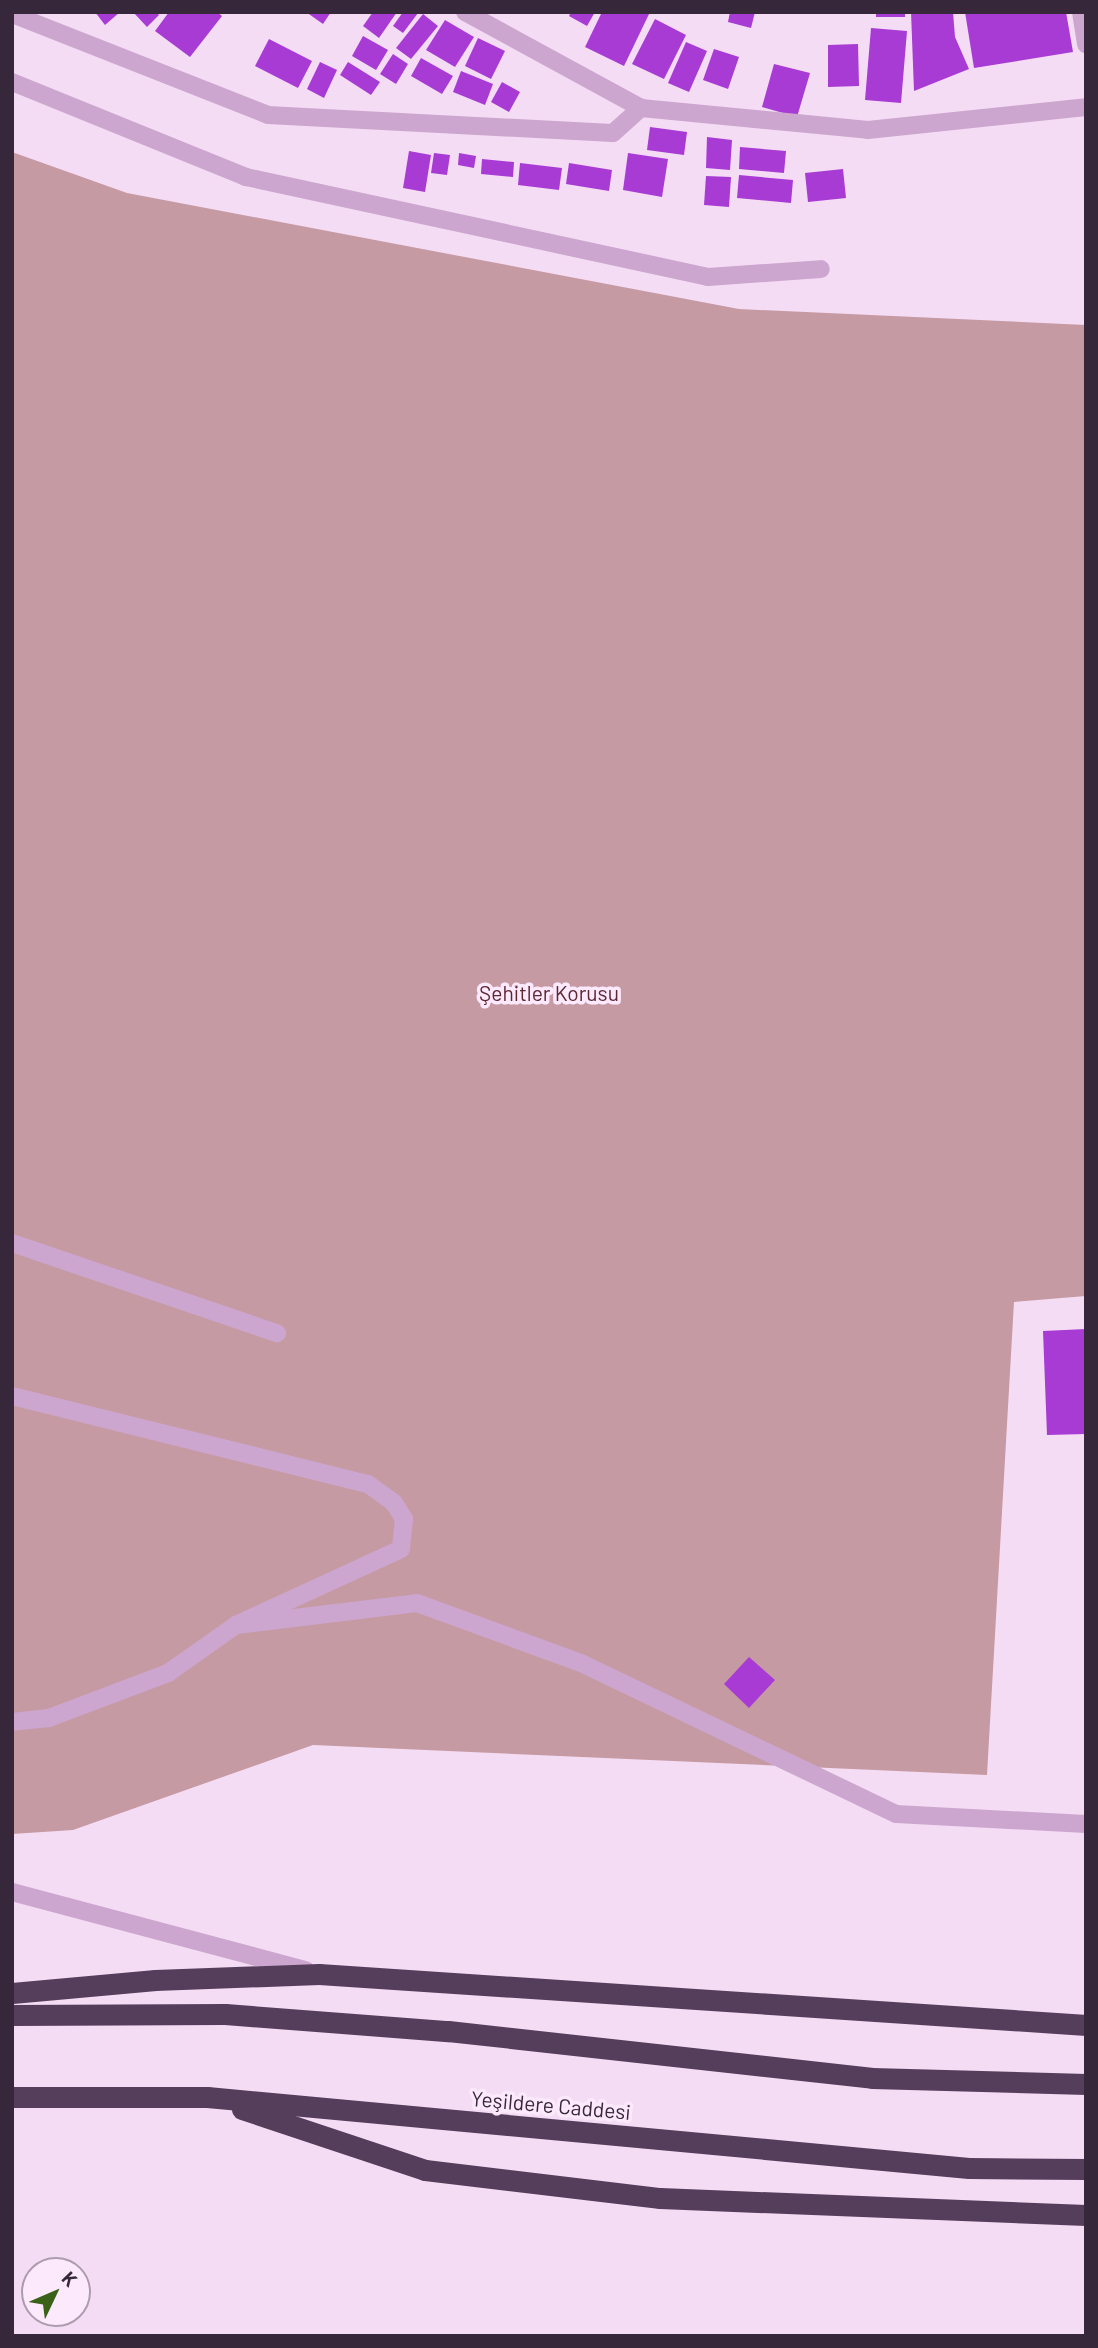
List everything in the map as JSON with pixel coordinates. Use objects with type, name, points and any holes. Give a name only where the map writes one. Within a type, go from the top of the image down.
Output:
[{"type":"highway","points":[[12,1993],[155,1980],[319,1974],[1086,2025]]},
{"type":"highway","points":[[12,2015],[225,2014],[448,2031],[872,2078],[1086,2084]]},
{"type":"highway","name":"Yeşildere Caddesi","points":[[12,2096],[207,2097],[969,2168],[1086,2169]]},
{"type":"highway","points":[[207,2097],[425,2170],[660,2197],[1086,2214]]},
{"type":"street","points":[[466,12],[640,108],[868,130],[1086,107]]},
{"type":"street","points":[[1081,12],[1086,45]]},
{"type":"street","points":[[12,14],[268,115],[613,133],[640,108]]},
{"type":"street","points":[[12,82],[246,177],[709,277],[821,270]]},
{"type":"street","points":[[12,1243],[277,1333]]},
{"type":"street","points":[[12,1396],[368,1485],[394,1503],[404,1519],[401,1549],[236,1625],[168,1673],[49,1718],[12,1722]]},
{"type":"street","points":[[236,1625],[417,1603],[581,1663],[896,1814],[1086,1824]]},
{"type":"street","points":[[12,1892],[319,1974]]},
{"type":"green space","name":"Şehitler Korusu","points":[[12,152],[127,193],[739,309],[1086,325],[1086,1296],[1014,1302],[987,1775],[313,1745],[73,1830],[12,1834]]},
{"type":"building","points":[[95,12],[120,12],[105,25]]},
{"type":"building","points":[[133,12],[156,12],[159,15],[147,27]]},
{"type":"building","points":[[169,12],[217,12],[222,16],[190,57],[155,31]]},
{"type":"building","points":[[306,12],[331,12],[323,24]]},
{"type":"building","points":[[373,12],[397,12],[379,38],[363,26]]},
{"type":"building","points":[[403,12],[418,13],[403,33],[393,26]]},
{"type":"building","points":[[571,12],[595,12],[587,26],[569,16]]},
{"type":"building","points":[[602,12],[650,12],[624,66],[585,47]]},
{"type":"building","points":[[730,12],[755,12],[751,28],[728,22]]},
{"type":"building","points":[[876,12],[905,12],[905,17],[876,17]]},
{"type":"building","points":[[911,12],[953,12],[955,37],[969,69],[914,91]]},
{"type":"building","points":[[965,12],[1066,12],[1073,52],[974,68]]},
{"type":"building","points":[[423,14],[438,26],[411,59],[396,48]]},
{"type":"building","points":[[655,19],[686,35],[664,79],[632,64]]},
{"type":"building","points":[[445,20],[474,37],[455,67],[426,50]]},
{"type":"building","points":[[871,28],[907,31],[901,103],[865,100]]},
{"type":"building","points":[[363,36],[388,50],[376,70],[352,56]]},
{"type":"building","points":[[478,38],[505,51],[491,79],[465,66]]},
{"type":"building","points":[[269,39],[312,61],[298,88],[255,66]]},
{"type":"building","points":[[686,42],[707,51],[689,92],[668,83]]},
{"type":"building","points":[[858,44],[859,86],[828,87],[828,45]]},
{"type":"building","points":[[714,49],[739,57],[728,89],[703,80]]},
{"type":"building","points":[[393,54],[408,64],[396,84],[380,74]]},
{"type":"building","points":[[421,58],[453,76],[442,94],[411,76]]},
{"type":"building","points":[[320,62],[337,70],[324,98],[307,89]]},
{"type":"building","points":[[348,62],[380,82],[371,95],[340,75]]},
{"type":"building","points":[[774,64],[810,73],[797,117],[762,107]]},
{"type":"building","points":[[461,71],[493,84],[485,105],[453,92]]},
{"type":"building","points":[[502,82],[520,92],[509,112],[491,102]]},
{"type":"building","points":[[650,127],[687,132],[684,155],[647,150]]},
{"type":"building","points":[[707,137],[732,140],[730,170],[706,168]]},
{"type":"building","points":[[740,147],[786,151],[784,173],[739,169]]},
{"type":"building","points":[[409,151],[431,155],[425,192],[403,188]]},
{"type":"building","points":[[434,153],[450,155],[447,175],[431,173]]},
{"type":"building","points":[[459,153],[476,156],[474,168],[458,165]]},
{"type":"building","points":[[628,153],[668,159],[662,197],[623,190]]},
{"type":"building","points":[[482,159],[514,162],[513,177],[481,174]]},
{"type":"building","points":[[520,163],[562,168],[559,190],[518,185]]},
{"type":"building","points":[[569,163],[612,170],[609,191],[566,184]]},
{"type":"building","points":[[843,169],[846,198],[808,202],[805,173]]},
{"type":"building","points":[[739,175],[793,180],[791,203],[737,198]]},
{"type":"building","points":[[706,176],[731,177],[729,207],[704,205]]},
{"type":"building","points":[[1086,1329],[1086,1434],[1047,1435],[1043,1331]]},
{"type":"building","points":[[749,1657],[775,1680],[749,1708],[724,1684]]}]
